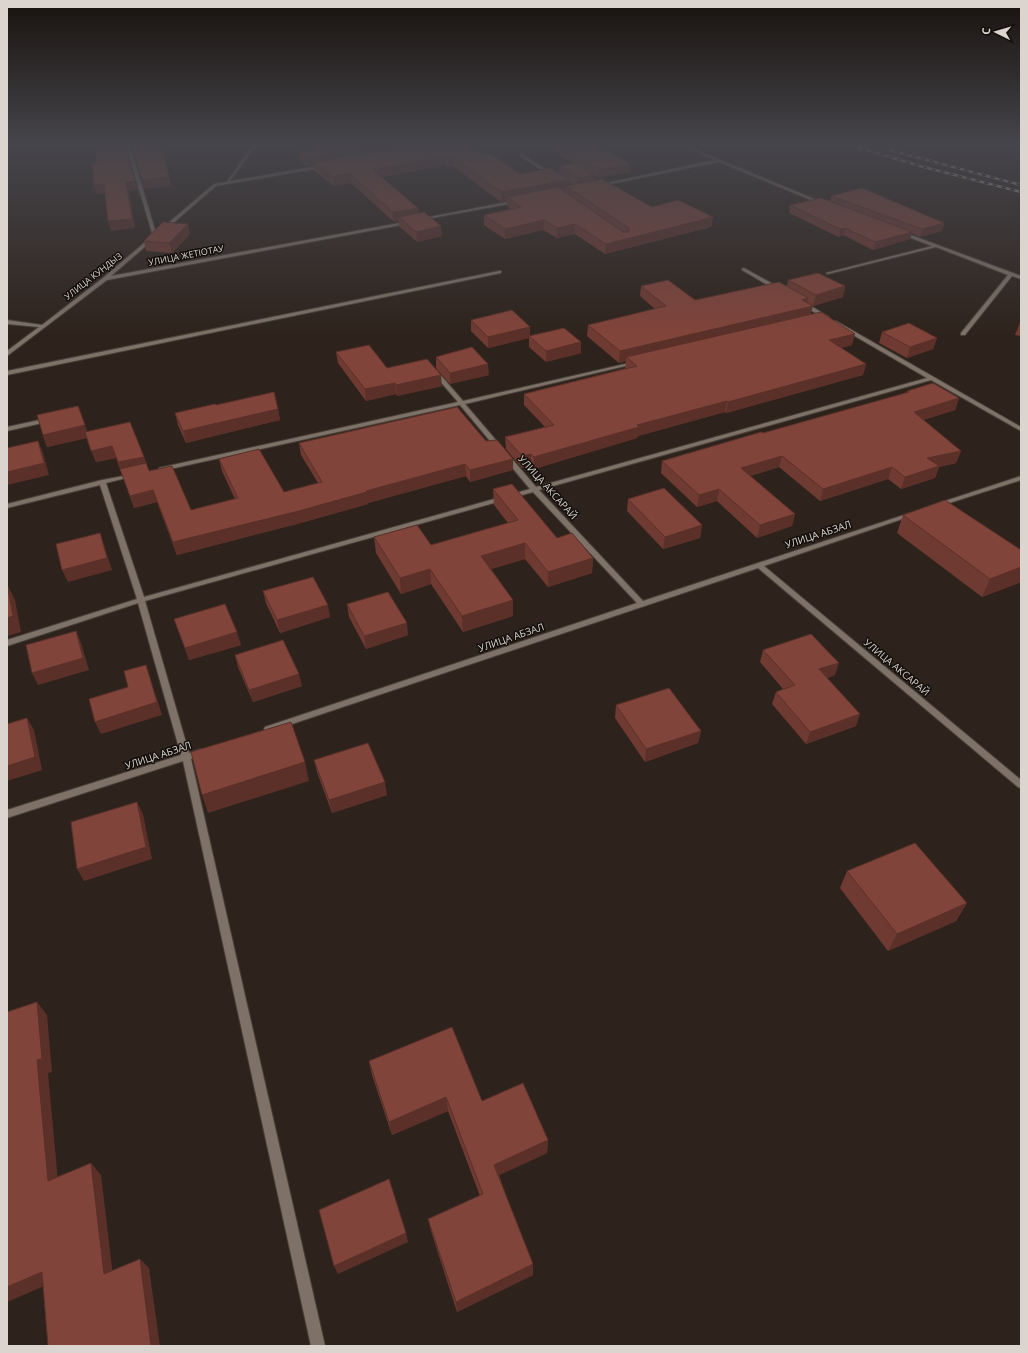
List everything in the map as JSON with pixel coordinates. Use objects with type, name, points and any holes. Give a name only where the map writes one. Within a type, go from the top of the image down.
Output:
[{"type":"street","points":[[147,209],[155,236]]},
{"type":"street","name":"УЛИЦА КУНДЫЗ","points":[[7,354],[105,279],[187,209]]},
{"type":"street","name":"УЛИЦА ЖЕТІОТАУ","points":[[105,279],[478,209]]},
{"type":"street","points":[[892,229],[1021,278]]},
{"type":"street","points":[[828,273],[936,246]]},
{"type":"street","points":[[744,269],[785,293]]},
{"type":"street","points":[[7,373],[499,272]]},
{"type":"street","points":[[963,334],[1011,274]]},
{"type":"street","points":[[799,301],[1021,429]]},
{"type":"street","points":[[819,319],[826,317]]},
{"type":"street","points":[[7,322],[42,326]]},
{"type":"street","points":[[156,470],[462,403],[641,361]]},
{"type":"street","name":"УЛИЦА АКСАРАЙ","points":[[432,368],[535,490],[642,604]]},
{"type":"street","points":[[7,643],[141,600],[932,378]]},
{"type":"street","points":[[7,430],[57,418]]},
{"type":"street","points":[[7,506],[141,473]]},
{"type":"street","points":[[931,508],[1021,478]]},
{"type":"street","points":[[102,482],[141,600],[186,757],[318,1346]]},
{"type":"street","name":"УЛИЦА АБЗАЛ","points":[[261,732],[916,512]]},
{"type":"street","name":"УЛИЦА АКСАРАЙ","points":[[759,565],[1021,785]]},
{"type":"street","name":"УЛИЦА АБЗАЛ","points":[[7,814],[209,749]]},
{"type":"building","points":[[107,209],[130,209],[132,219],[108,221]]},
{"type":"building","points":[[390,209],[411,209],[393,212]]},
{"type":"building","points":[[511,209],[590,209],[623,232],[629,232],[629,228],[601,209],[697,209],[713,217],[606,244],[575,224],[557,228],[544,220],[505,229],[484,215]]},
{"type":"building","points":[[799,209],[851,209],[912,232],[875,242],[845,228],[840,229]]},
{"type":"building","points":[[867,209],[912,209],[944,223],[922,229]]},
{"type":"building","points":[[424,212],[441,226],[416,232],[399,217]]},
{"type":"building","points":[[163,222],[188,224],[169,243],[144,241]]},
{"type":"building","points":[[818,273],[845,286],[816,295],[788,280]]},
{"type":"building","points":[[668,280],[695,300],[779,282],[808,298],[802,300],[813,306],[620,351],[588,325],[666,306],[641,286]]},
{"type":"building","points":[[512,310],[530,327],[488,337],[471,320]]},
{"type":"building","points":[[821,312],[855,334],[829,340],[866,364],[637,425],[639,427],[534,457],[531,454],[522,456],[505,437],[554,425],[524,394],[637,366],[626,357]]},
{"type":"building","points":[[909,323],[937,338],[910,347],[882,332]]},
{"type":"building","points":[[564,328],[581,342],[546,351],[529,336]]},
{"type":"building","points":[[369,345],[387,368],[427,359],[441,375],[396,385],[395,383],[365,389],[336,352]]},
{"type":"building","points":[[472,347],[488,364],[450,373],[436,357]]},
{"type":"building","points":[[933,383],[959,398],[914,412],[961,451],[927,458],[939,466],[905,477],[892,467],[823,489],[782,456],[741,468],[795,514],[760,525],[719,489],[699,495],[662,461],[761,432],[763,433],[909,392],[907,391]]},
{"type":"building","points":[[274,392],[278,409],[183,431],[175,413],[216,405]]},
{"type":"building","points":[[78,406],[85,425],[43,435],[37,415]]},
{"type":"building","points":[[457,407],[486,441],[497,440],[513,459],[470,470],[465,464],[295,512],[173,542],[153,490],[130,496],[120,469],[146,463],[149,471],[172,466],[191,510],[238,498],[219,459],[259,449],[284,492],[322,482],[299,443]]},
{"type":"building","points":[[130,422],[144,457],[118,462],[112,446],[91,451],[85,432]]},
{"type":"building","points":[[38,441],[44,463],[7,472],[7,448]]},
{"type":"building","points":[[512,484],[557,538],[572,533],[593,558],[548,572],[525,543],[481,556],[513,600],[462,616],[430,569],[400,578],[374,537],[417,525],[431,545],[518,520],[493,489]]},
{"type":"building","points":[[664,488],[702,525],[665,537],[628,499]]},
{"type":"building","points":[[945,500],[1021,550],[1021,567],[990,579],[903,515]]},
{"type":"building","points":[[100,533],[107,558],[62,570],[56,544]]},
{"type":"building","points":[[313,577],[328,605],[277,620],[263,591]]},
{"type":"building","points":[[7,584],[13,616],[7,618]]},
{"type":"building","points":[[388,592],[407,623],[364,636],[347,604]]},
{"type":"building","points":[[225,604],[237,632],[185,648],[174,619]]},
{"type":"building","points":[[76,631],[83,658],[32,673],[26,645]]},
{"type":"building","points":[[811,634],[839,663],[819,669],[860,714],[810,732],[776,692],[795,685],[763,650]]},
{"type":"building","points":[[283,640],[299,674],[249,690],[235,655]]},
{"type":"building","points":[[146,665],[157,702],[95,722],[89,699],[128,687],[124,671]]},
{"type":"building","points":[[669,688],[701,731],[646,749],[616,705]]},
{"type":"building","points":[[27,718],[35,757],[7,766],[7,724]]},
{"type":"building","points":[[291,722],[305,762],[202,795],[191,752]]},
{"type":"building","points":[[368,743],[385,782],[329,800],[314,760]]},
{"type":"building","points":[[137,802],[146,847],[77,869],[71,822]]},
{"type":"building","points":[[915,843],[967,903],[897,934],[847,871]]},
{"type":"building","points":[[37,1002],[42,1059],[37,1060],[48,1181],[91,1163],[104,1274],[140,1259],[151,1346],[48,1346],[42,1272],[7,1287],[7,1012]]},
{"type":"building","points":[[452,1027],[482,1101],[523,1083],[548,1140],[494,1165],[533,1264],[456,1302],[428,1219],[483,1194],[446,1097],[389,1122],[369,1061]]},
{"type":"building","points":[[389,1179],[406,1233],[334,1266],[319,1210]]}]
